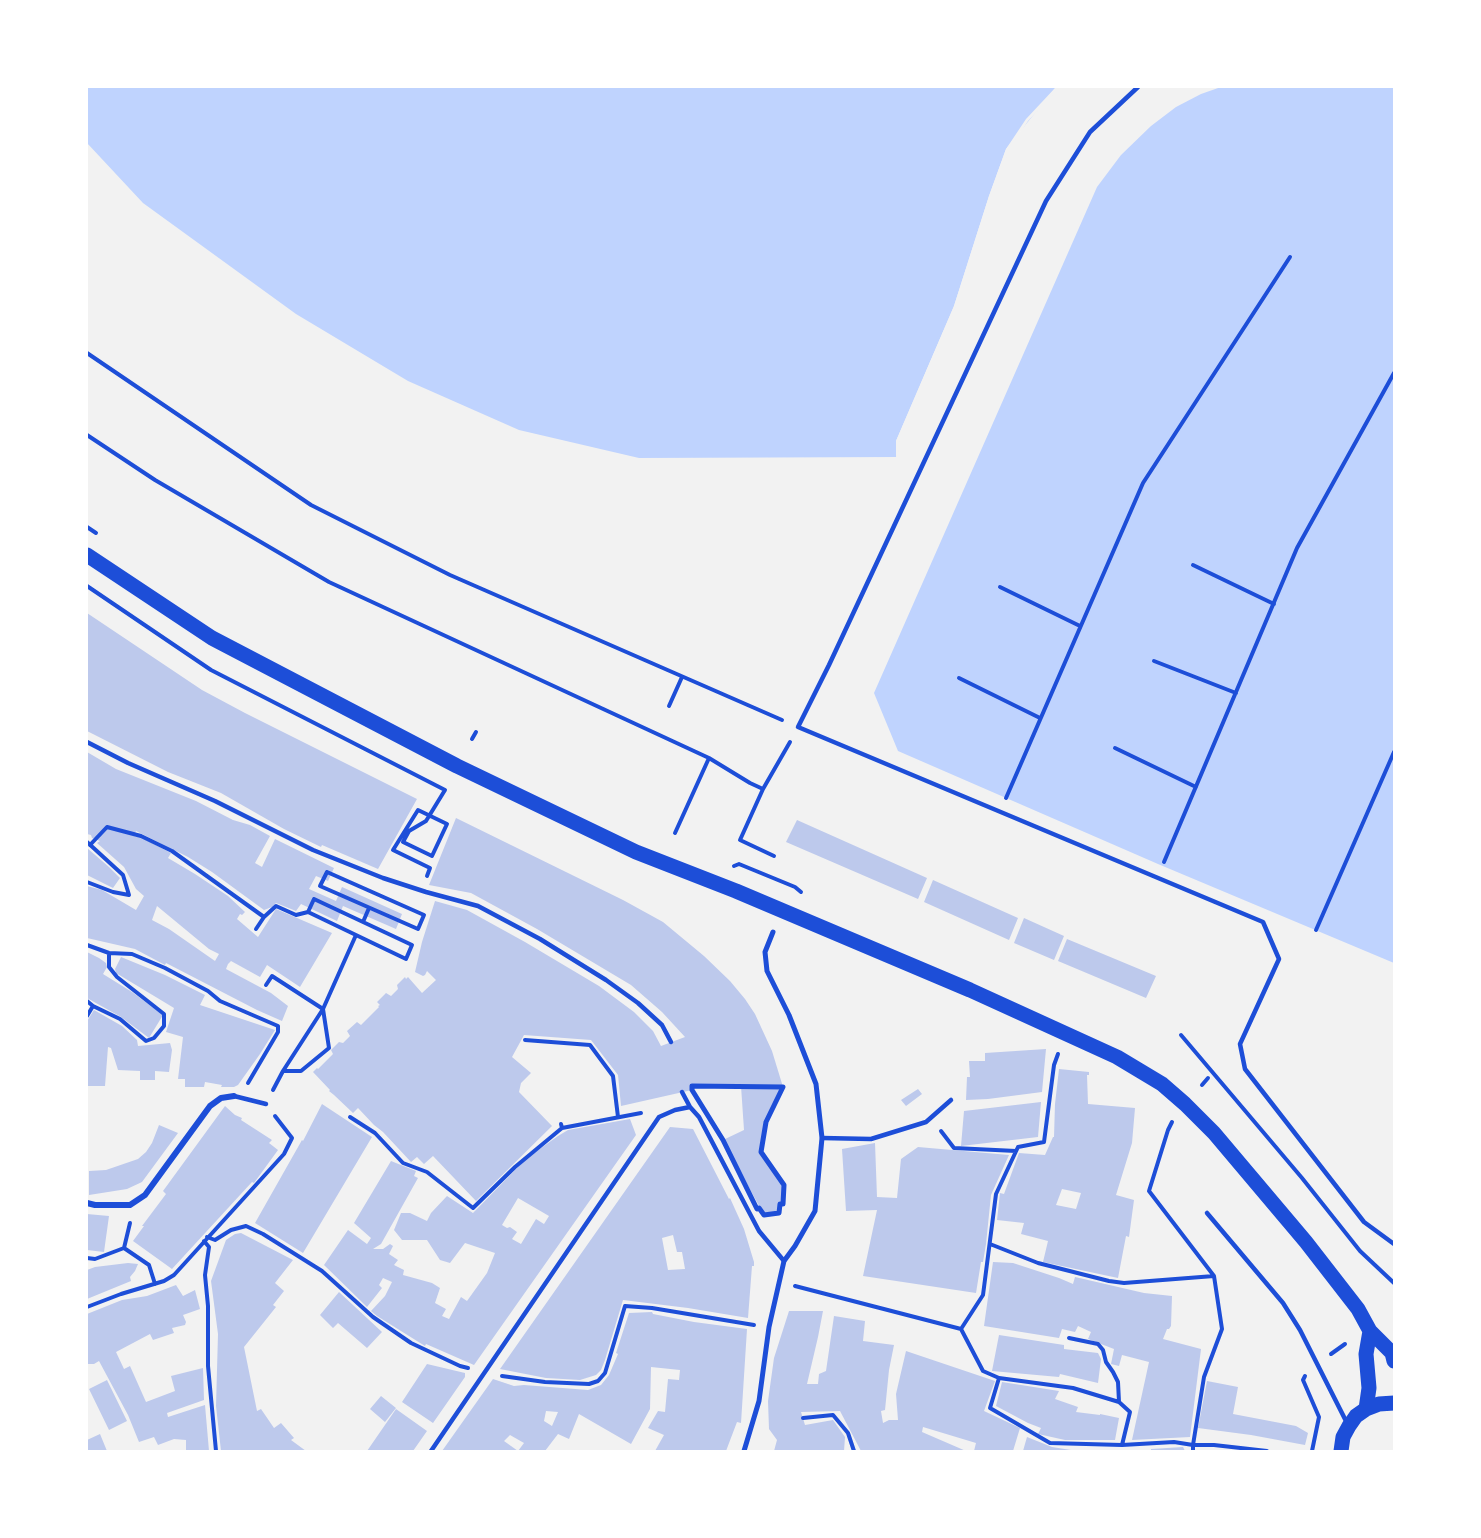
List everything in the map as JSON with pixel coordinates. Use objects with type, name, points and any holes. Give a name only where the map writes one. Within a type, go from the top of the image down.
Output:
[{"type":"main road","points":[[87,555],[212,638],[458,766],[636,852],[735,891],[1013,1010],[1117,1057],[1162,1084],[1214,1133],[1298,1232],[1358,1309],[1370,1331],[1392,1353],[1394,1361]]},
{"type":"main road","points":[[1366,1409],[1369,1388],[1366,1354],[1370,1331]]},
{"type":"main road","points":[[1341,1451],[1343,1437],[1356,1416],[1379,1404],[1394,1403]]},
{"type":"street","points":[[744,1451],[759,1401],[769,1327],[784,1261],[795,1246],[814,1210],[822,1138],[816,1084],[789,1015],[767,970],[765,952],[773,932]]},
{"type":"street","points":[[692,1086],[783,1087],[766,1122],[761,1152],[784,1185],[783,1204],[780,1204],[779,1212],[764,1215],[759,1208],[757,1209],[723,1140],[692,1090],[692,1086]]},
{"type":"street","points":[[87,1203],[130,1205],[145,1195],[210,1106],[221,1098],[234,1096]]},
{"type":"lane","points":[[1138,87],[1090,132],[1046,201],[830,665],[798,727],[1263,922],[1279,958],[1240,1044],[1245,1069],[1364,1222],[1394,1244]]},
{"type":"lane","points":[[87,742],[313,850],[383,878],[478,906],[540,939],[638,1003],[662,1025],[671,1042]]},
{"type":"lane","points":[[682,1092],[699,1118],[759,1231],[784,1261]]},
{"type":"lane","points":[[234,1096],[266,1104]]},
{"type":"lane","points":[[822,1138],[871,1139],[926,1122],[951,1100]]},
{"type":"lane","points":[[431,1451],[659,1117],[690,1107]]},
{"type":"lane","points":[[1207,1213],[1283,1303],[1300,1330],[1348,1426]]},
{"type":"path","points":[[1006,798],[1143,483],[1290,257]]},
{"type":"path","points":[[87,352],[310,505],[450,575],[798,727],[763,789],[740,840],[774,856]]},
{"type":"path","points":[[1162,866],[1298,548],[1394,373]]},
{"type":"path","points":[[87,435],[155,480],[329,582],[709,758],[763,789]]},
{"type":"path","points":[[87,527],[104,539]]},
{"type":"path","points":[[1193,565],[1274,604]]},
{"type":"path","points":[[1000,587],[1080,626]]},
{"type":"path","points":[[1154,661],[1236,693]]},
{"type":"path","points":[[669,706],[682,677]]},
{"type":"path","points":[[959,678],[1040,718]]},
{"type":"path","points":[[472,739],[476,732]]},
{"type":"path","points":[[1115,748],[1196,787]]},
{"type":"path","points":[[1316,930],[1394,752]]},
{"type":"path","points":[[675,833],[709,758]]},
{"type":"path","points":[[430,868],[393,850],[418,810],[447,824],[432,856],[403,842],[409,831],[426,821],[448,784]]},
{"type":"path","points":[[87,882],[129,896],[123,875],[89,843],[107,827],[141,836],[172,851],[264,917]]},
{"type":"path","points":[[732,867],[739,864],[795,887]]},
{"type":"path","points":[[327,872],[320,886],[369,908],[418,929],[424,915]]},
{"type":"path","points":[[256,929],[264,917],[276,906],[296,915],[308,912],[406,959],[412,945],[314,899],[308,912]]},
{"type":"path","points":[[363,922],[369,908]]},
{"type":"path","points":[[87,1307],[121,1293],[164,1281],[174,1275],[284,1154],[292,1138],[266,1104],[283,1071],[323,1009],[356,935]]},
{"type":"path","points":[[87,945],[110,952],[132,954],[208,991],[220,1001],[278,1026],[278,1032],[246,1087]]},
{"type":"path","points":[[87,1001],[120,1019],[146,1041],[154,1038],[164,1026],[164,1014],[117,977],[109,967],[110,952]]},
{"type":"path","points":[[266,985],[272,975],[323,1009],[329,1048],[301,1071],[283,1071]]},
{"type":"path","points":[[87,1016],[93,1006]]},
{"type":"path","points":[[1180,1035],[1302,1178],[1360,1251],[1394,1283]]},
{"type":"path","points":[[525,1040],[590,1045],[613,1076],[618,1118]]},
{"type":"path","points":[[961,1329],[983,1295],[996,1194],[1018,1147],[1044,1142],[1054,1065],[1059,1051]]},
{"type":"path","points":[[1202,1085],[1208,1078]]},
{"type":"path","points":[[350,1117],[375,1133],[403,1163],[427,1172],[473,1208],[561,1126],[640,1113],[659,1117]]},
{"type":"path","points":[[1174,1117],[1149,1191],[1214,1276],[1222,1329],[1204,1377],[1193,1451]]},
{"type":"path","points":[[931,1118],[954,1148],[1016,1151]]},
{"type":"path","points":[[124,1248],[130,1223],[130,1205]]},
{"type":"path","points":[[206,1239],[215,1240],[231,1230],[246,1226],[322,1271],[373,1317],[411,1343],[460,1366],[545,1383],[589,1384],[598,1381],[605,1373],[626,1306],[769,1327]]},
{"type":"path","points":[[206,1239],[209,1247],[205,1275],[208,1306],[208,1366],[216,1451]]},
{"type":"path","points":[[990,1244],[1038,1263],[1109,1281],[1124,1283],[1214,1276]]},
{"type":"path","points":[[87,1258],[95,1259],[124,1248]]},
{"type":"path","points":[[124,1248],[149,1265],[155,1284]]},
{"type":"path","points":[[779,1282],[961,1329],[983,1371],[999,1378],[1073,1388],[1119,1402],[1130,1412],[1122,1446]]},
{"type":"path","points":[[1069,1338],[1098,1344],[1103,1350],[1106,1362],[1118,1382],[1119,1402]]},
{"type":"path","points":[[1312,1451],[1320,1417],[1303,1380],[1316,1364]]},
{"type":"path","points":[[999,1378],[990,1408],[1050,1443],[1122,1446],[1174,1442],[1267,1451]]},
{"type":"path","points":[[804,1418],[833,1415],[848,1433],[854,1451]]},
{"type":"water","points":[[87,87],[1056,87],[1006,149],[954,306],[896,441],[896,457],[639,458],[519,430],[408,381],[296,314],[143,203],[87,143]]},
{"type":"water","points":[[1221,87],[1394,87],[1394,963],[898,751],[874,693],[1097,187],[1121,155],[1151,126],[1176,107]]},
{"type":"pier","points":[[1056,87],[1059,87],[1028,121],[1009,150],[956,307],[899,442],[896,457],[896,441],[954,306],[1006,149],[1026,119]]},
{"type":"building","points":[[87,613],[202,690],[417,799],[378,869],[322,845],[321,847],[221,793],[168,772],[87,731]]},
{"type":"building","points":[[87,752],[116,769],[196,801],[270,836],[255,863],[262,867],[275,839],[334,868],[328,881],[316,876],[309,889],[336,901],[342,887],[402,914],[396,929],[343,906],[337,921],[301,904],[296,911],[276,903],[264,910],[188,857],[136,831],[134,836],[171,853],[168,858],[228,896],[245,912],[237,919],[258,937],[276,909],[332,933],[300,987],[267,965],[260,977],[231,961],[228,964],[226,969],[271,993],[288,1006],[282,1021],[135,949],[87,938],[87,886],[102,890],[136,910],[144,896],[136,889],[124,867],[97,843],[100,841],[87,834]],"holes":[[[157,906],[209,949],[219,954],[215,961],[152,920]]]},
{"type":"building","points":[[456,818],[663,922],[704,956],[745,999],[755,1014],[772,1051],[783,1087],[766,1122],[761,1152],[784,1185],[779,1213],[764,1215],[723,1140],[744,1130],[741,1086],[692,1086],[692,1090],[621,1106],[618,1075],[591,1040],[524,1035],[512,1057],[531,1073],[521,1083],[519,1092],[552,1126],[476,1201],[433,1156],[424,1164],[417,1157],[411,1162],[358,1108],[353,1113],[329,1091],[313,1072],[333,1054],[331,1050],[339,1042],[343,1043],[350,1036],[347,1031],[357,1022],[361,1025],[379,1007],[377,1002],[386,993],[391,996],[405,977],[406,979],[408,977],[422,993],[436,980],[427,971],[423,976],[415,972],[435,901],[467,910],[599,986],[634,1012],[653,1031],[661,1046],[685,1037],[662,1012],[631,985],[537,929],[471,893],[429,885]]},
{"type":"building","points":[[797,820],[927,878],[918,899],[786,842]]},
{"type":"building","points":[[87,848],[120,878],[113,888],[87,875]]},
{"type":"building","points":[[933,880],[1018,918],[1009,940],[924,902]]},
{"type":"building","points":[[1024,918],[1064,936],[1054,960],[1014,943]]},
{"type":"building","points":[[1067,939],[1156,976],[1146,998],[1058,961]]},
{"type":"building","points":[[87,952],[106,963],[107,967],[103,974],[163,1015],[149,1038],[121,1017],[87,998]]},
{"type":"building","points":[[121,957],[205,995],[200,1005],[275,1030],[238,1085],[221,1087],[222,1085],[205,1082],[204,1087],[185,1087],[185,1079],[178,1079],[183,1037],[166,1032],[174,1008],[116,973],[115,969]]},
{"type":"building","points":[[94,1010],[122,1026],[137,1040],[138,1046],[170,1043],[172,1050],[169,1072],[155,1071],[155,1080],[140,1080],[140,1071],[118,1070],[111,1048],[108,1047],[105,1086],[87,1086],[87,1021]]},
{"type":"building","points":[[1046,1049],[1042,1092],[966,1100],[967,1077],[970,1077],[969,1061],[985,1061],[985,1053]]},
{"type":"building","points":[[1059,1069],[1089,1072],[1087,1075],[1088,1104],[1135,1108],[1132,1143],[1116,1195],[1134,1200],[1129,1237],[1126,1236],[1118,1278],[1043,1262],[1048,1241],[1021,1234],[1024,1223],[997,1220],[1000,1193],[1004,1194],[1019,1153],[1045,1155],[1054,1137]],"holes":[[[1062,1189],[1081,1193],[1076,1209],[1056,1205]]]},
{"type":"building","points":[[918,1089],[922,1094],[906,1106],[901,1100]]},
{"type":"building","points":[[1041,1102],[1038,1137],[961,1146],[964,1111]]},
{"type":"building","points":[[322,1104],[372,1137],[303,1253],[255,1223]]},
{"type":"building","points":[[225,1106],[242,1118],[241,1120],[272,1140],[269,1143],[278,1150],[254,1183],[252,1182],[172,1269],[133,1241],[166,1194],[163,1191]]},
{"type":"building","points":[[630,1119],[636,1135],[474,1365],[426,1344],[425,1346],[371,1311],[385,1296],[392,1282],[383,1278],[379,1285],[382,1288],[367,1307],[324,1265],[348,1230],[367,1244],[371,1238],[354,1223],[391,1161],[416,1171],[414,1176],[418,1178],[381,1244],[373,1249],[383,1249],[390,1244],[393,1246],[389,1254],[398,1260],[394,1265],[404,1270],[403,1275],[432,1283],[440,1288],[435,1303],[446,1309],[442,1316],[449,1319],[461,1297],[467,1301],[487,1273],[495,1253],[465,1243],[450,1263],[440,1260],[427,1240],[402,1240],[394,1230],[401,1213],[410,1213],[427,1221],[431,1213],[447,1196],[473,1213],[527,1158],[568,1130]],"holes":[[[518,1198],[549,1216],[544,1224],[536,1219],[521,1244],[512,1239],[517,1232],[502,1225]]]},
{"type":"building","points":[[159,1125],[178,1133],[142,1182],[127,1189],[89,1195],[89,1171],[106,1170],[138,1159],[152,1143]]},
{"type":"building","points":[[670,1127],[693,1129],[730,1198],[744,1229],[754,1262],[748,1318],[623,1300],[605,1360],[596,1375],[580,1380],[546,1378],[500,1369]],"holes":[[[673,1235],[677,1252],[682,1252],[685,1269],[668,1270],[662,1238]]]},
{"type":"building","points":[[875,1143],[877,1197],[897,1198],[901,1159],[918,1147],[1009,1155],[991,1195],[986,1244],[976,1293],[863,1276],[877,1210],[846,1211],[842,1149]]},
{"type":"building","points":[[87,1214],[109,1216],[104,1252],[87,1250]]},
{"type":"building","points":[[241,1233],[293,1260],[275,1283],[284,1291],[273,1305],[276,1307],[244,1347],[257,1411],[261,1409],[274,1428],[281,1423],[294,1438],[291,1440],[306,1451],[221,1451],[216,1406],[218,1334],[211,1281],[226,1240]]},
{"type":"building","points":[[993,1262],[1013,1263],[1073,1284],[1075,1277],[1144,1293],[1172,1296],[1171,1326],[1167,1329],[1163,1339],[1201,1349],[1190,1437],[1132,1440],[1149,1362],[1122,1355],[1119,1366],[1111,1364],[1114,1349],[1088,1339],[1091,1332],[1078,1326],[1075,1332],[1062,1329],[1059,1338],[984,1326]]},
{"type":"building","points":[[128,1263],[138,1264],[130,1277],[131,1281],[87,1299],[87,1270]]},
{"type":"building","points":[[176,1285],[183,1296],[195,1290],[200,1309],[183,1315],[185,1325],[172,1328],[174,1333],[153,1340],[150,1334],[116,1352],[124,1369],[130,1366],[146,1402],[175,1391],[171,1376],[203,1368],[204,1400],[167,1413],[168,1417],[205,1405],[209,1451],[186,1451],[186,1440],[174,1439],[158,1445],[154,1437],[139,1442],[128,1415],[99,1361],[87,1364],[87,1314],[122,1300],[147,1296]]},
{"type":"building","points":[[339,1292],[382,1332],[367,1348],[338,1323],[333,1328],[320,1315]]},
{"type":"building","points":[[789,1311],[823,1311],[807,1384],[818,1384],[819,1374],[826,1371],[834,1316],[865,1321],[863,1341],[894,1345],[885,1410],[881,1411],[883,1423],[898,1420],[896,1394],[906,1351],[995,1381],[984,1411],[1020,1428],[1013,1451],[974,1451],[976,1443],[923,1427],[922,1432],[966,1451],[861,1451],[840,1411],[801,1412],[805,1425],[833,1420],[845,1437],[844,1451],[774,1451],[777,1440],[769,1429],[768,1401],[774,1358]]},
{"type":"building","points":[[652,1312],[694,1322],[747,1329],[741,1423],[737,1422],[726,1451],[655,1451],[664,1435],[648,1428],[658,1411],[665,1412],[668,1379],[679,1380],[680,1370],[651,1367],[650,1409],[631,1444],[579,1414],[569,1439],[558,1434],[545,1451],[518,1451],[442,1451],[493,1379],[514,1386],[588,1390],[601,1385],[609,1375],[618,1354],[616,1353],[629,1313]],"holes":[[[546,1411],[558,1412],[552,1426],[544,1421]],[[510,1435],[524,1443],[518,1451],[504,1441]]]},
{"type":"building","points":[[999,1335],[1064,1345],[1064,1349],[1098,1353],[1101,1359],[1098,1383],[1060,1374],[1059,1377],[992,1371]]},
{"type":"building","points":[[427,1364],[465,1373],[465,1377],[433,1423],[402,1402]]},
{"type":"building","points":[[107,1380],[127,1421],[109,1430],[89,1389]]},
{"type":"building","points":[[1207,1381],[1238,1387],[1233,1414],[1296,1426],[1308,1433],[1305,1445],[1198,1428]]},
{"type":"building","points":[[1002,1382],[1059,1391],[1055,1399],[1078,1407],[1076,1412],[1119,1418],[1115,1440],[1065,1440],[1038,1434],[1041,1428],[996,1406]]},
{"type":"building","points":[[381,1396],[396,1408],[385,1422],[370,1409]]},
{"type":"building","points":[[396,1409],[427,1431],[413,1451],[367,1451]]},
{"type":"building","points":[[100,1434],[107,1451],[87,1451],[87,1440]]},
{"type":"building","points":[[1027,1437],[1052,1447],[1071,1451],[1023,1451]]},
{"type":"building","points":[[1183,1447],[1185,1451],[1151,1451],[1151,1449]]}]
